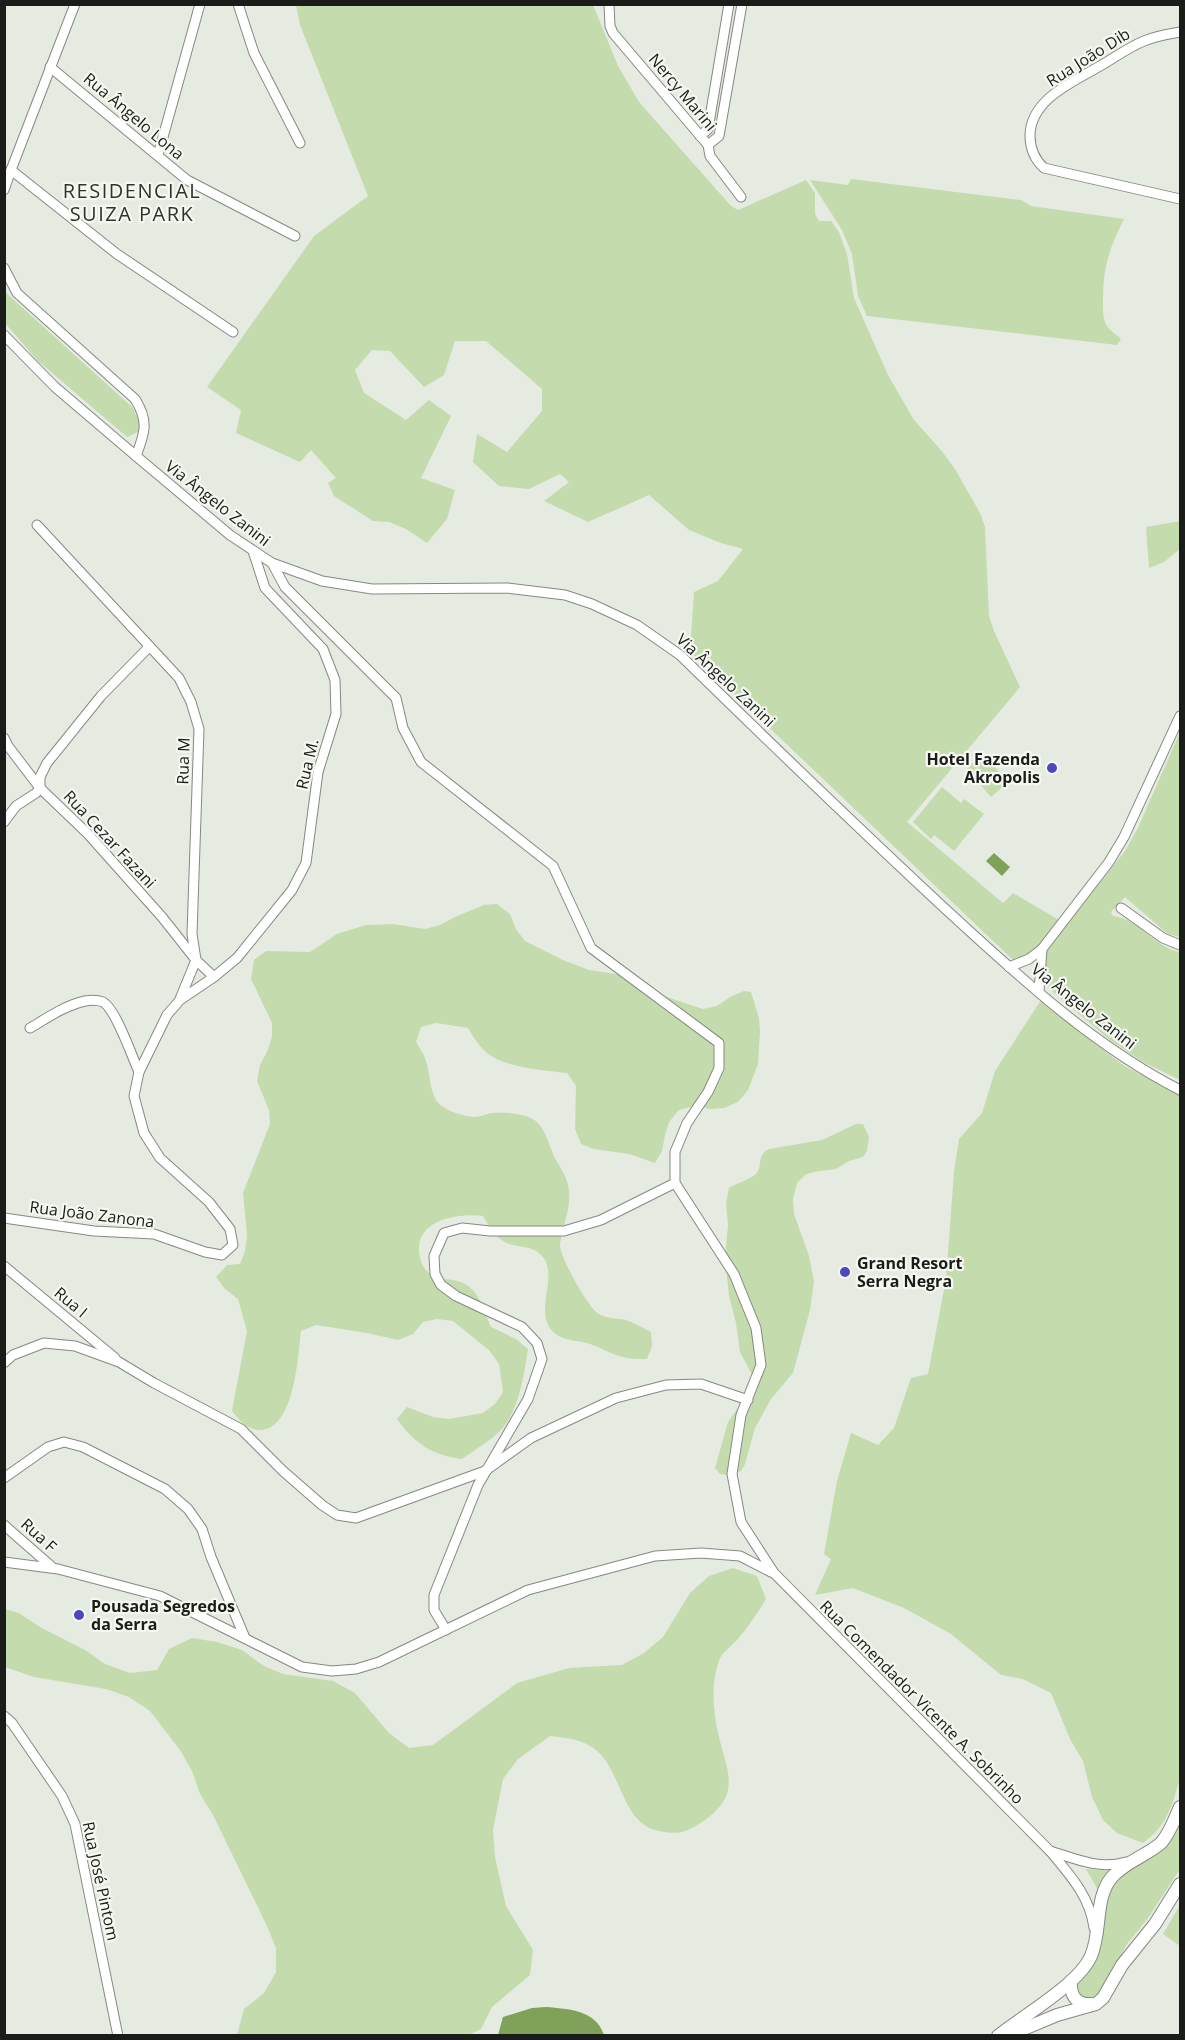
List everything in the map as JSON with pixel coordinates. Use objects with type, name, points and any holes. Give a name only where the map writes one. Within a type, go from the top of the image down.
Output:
[{"type":"main road","points":[[998,2036],[1071,1981],[1087,1963],[1092,1955],[1096,1939],[1102,1897],[1106,1886],[1112,1877],[1162,1842],[1180,1807]]},
{"type":"main road","points":[[1007,2036],[1057,2015],[1096,2004],[1103,1998],[1122,1965],[1155,1924],[1180,1884]]},
{"type":"main road","points":[[1071,1981],[1072,1995],[1077,2001],[1084,2004],[1096,2004]]},
{"type":"street","points":[[4,190],[75,4]]},
{"type":"street","points":[[158,155],[200,4]]},
{"type":"street","points":[[238,4],[254,53],[300,143]]},
{"type":"street","name":"Nercy Marini","points":[[609,4],[610,26],[613,33],[708,145],[710,156],[741,197]]},
{"type":"street","points":[[700,136],[708,129],[729,6],[742,7],[719,136],[708,145]]},
{"type":"street","name":"Rua João Dib","points":[[1180,32],[1143,41],[1058,91],[1044,103],[1034,117],[1030,139],[1035,160],[1044,168],[1180,199]]},
{"type":"street","name":"Rua Ângelo Lona","points":[[50,67],[187,180],[295,236]]},
{"type":"street","points":[[10,170],[117,254],[233,332]]},
{"type":"street","points":[[4,268],[17,293],[135,399],[145,420],[144,435],[136,456]]},
{"type":"street","name":"Via Ângelo Zanini","points":[[4,336],[55,387],[230,536],[272,563],[322,581],[372,589],[507,588],[545,592],[592,604],[637,625],[680,655],[844,815],[1009,967],[1108,1046],[1180,1090]]},
{"type":"street","name":"Rua M","points":[[37,525],[178,678],[191,702],[199,729],[192,934],[196,960]]},
{"type":"street","name":"Rua M.","points":[[214,977],[237,958],[292,890],[306,863],[318,772],[336,714],[335,680],[323,649],[265,588],[253,551]]},
{"type":"street","points":[[272,563],[285,587],[396,698],[403,728],[421,762],[553,866],[591,948],[719,1043],[720,1068],[708,1092],[687,1124],[675,1152],[675,1183],[734,1274],[756,1328],[760,1365],[741,1415],[732,1474],[741,1522],[774,1573]]},
{"type":"street","points":[[4,822],[16,806],[36,793],[40,788],[40,777],[47,763],[102,696],[149,647]]},
{"type":"street","points":[[1009,967],[1029,959],[1042,949],[1109,862],[1124,837],[1180,716]]},
{"type":"street","name":"Rua Cezar Fazani","points":[[4,738],[40,788],[88,834],[162,917],[196,960]]},
{"type":"street","points":[[1121,908],[1163,938],[1180,945]]},
{"type":"street","points":[[1039,991],[1042,949]]},
{"type":"street","points":[[180,1000],[196,960],[214,977]]},
{"type":"street","name":"Rua João Zanona","points":[[4,1218],[94,1231],[154,1234],[205,1252],[222,1255],[232,1245],[230,1229],[209,1202],[160,1158],[144,1133],[134,1096],[139,1072],[166,1015],[180,1000],[214,977]]},
{"type":"street","points":[[30,1028],[68,1006],[91,1000],[103,1002],[117,1020],[139,1072]]},
{"type":"street","points":[[446,1629],[434,1610],[434,1595],[485,1471],[528,1399],[542,1359],[537,1343],[522,1327],[456,1296],[441,1285],[435,1274],[434,1256],[444,1233],[462,1228],[490,1231],[564,1231],[601,1220],[675,1183]]},
{"type":"street","name":"Rua I","points":[[4,1266],[119,1362]]},
{"type":"street","points":[[4,1364],[14,1355],[44,1343],[75,1346],[119,1362],[241,1429],[322,1505],[337,1515],[356,1518],[485,1471],[531,1438],[616,1398],[666,1385],[701,1384],[748,1400]]},
{"type":"street","points":[[4,1478],[48,1447],[64,1442],[83,1447],[165,1490],[188,1509],[202,1529],[211,1557],[245,1638]]},
{"type":"street","name":"Rua F","points":[[4,1525],[53,1568]]},
{"type":"street","points":[[4,1562],[53,1568],[160,1596],[302,1667],[332,1671],[356,1669],[380,1662],[528,1590],[655,1556],[701,1552],[740,1556],[774,1573]]},
{"type":"street","name":"Rua Comendador Vicente A. Sobrinho","points":[[774,1573],[1050,1851],[1083,1893],[1093,1919],[1096,1939]]},
{"type":"street","name":"Rua José Pintom","points":[[4,1716],[62,1796],[75,1824],[118,2036]]},
{"type":"street","points":[[1050,1851],[1102,1866],[1114,1866],[1134,1860]]},
{"type":"shaded area","points":[[296,5],[593,5],[618,66],[639,102],[731,206],[738,210],[806,180],[815,193],[815,214],[819,221],[831,221],[839,232],[847,254],[854,298],[888,375],[914,420],[955,469],[980,513],[985,527],[989,616],[1020,687],[907,822],[1003,903],[1013,893],[1059,920],[1045,939],[1028,954],[1013,960],[690,652],[694,592],[718,581],[743,549],[689,530],[649,495],[588,522],[544,501],[569,482],[560,474],[529,489],[499,486],[473,462],[477,434],[507,452],[542,411],[542,389],[486,341],[455,341],[444,375],[424,387],[390,351],[372,350],[355,370],[364,393],[406,420],[429,400],[451,416],[421,478],[455,490],[447,519],[427,543],[406,529],[389,522],[373,521],[334,496],[328,483],[336,478],[311,450],[300,462],[236,433],[241,410],[207,387],[314,236],[368,196],[300,25]]},
{"type":"shaded area","points":[[851,179],[1021,200],[1031,206],[1124,219],[1105,269],[1103,291],[1103,312],[1106,324],[1121,339],[1117,345],[867,316],[858,296],[852,254],[842,230],[810,180],[848,185]]},
{"type":"shaded area","points":[[4,291],[133,408],[140,431],[127,437],[37,360],[5,323]]},
{"type":"shaded area","points":[[1180,521],[1180,549],[1164,562],[1149,568],[1146,527]]},
{"type":"shaded area","points":[[1180,732],[1180,937],[1168,934],[1125,897],[1111,912],[1113,916],[1131,922],[1163,945],[1180,952],[1180,1080],[1143,1062],[1110,1040],[1055,994],[1046,985],[1045,961],[1047,950],[1125,851],[1138,828]]},
{"type":"shaded area","points":[[983,754],[1008,782],[991,797],[967,769]]},
{"type":"shaded area","points":[[942,787],[961,803],[964,799],[984,814],[954,851],[934,835],[931,839],[913,822]]},
{"type":"shaded area","points":[[994,853],[1010,867],[1002,876],[986,861]]},
{"type":"shaded area","points":[[497,904],[510,914],[516,929],[525,941],[589,970],[637,977],[661,995],[703,1009],[717,1006],[744,991],[751,992],[759,1018],[760,1032],[758,1064],[748,1090],[738,1102],[724,1108],[710,1109],[694,1106],[679,1110],[669,1122],[662,1151],[655,1163],[629,1154],[594,1149],[581,1144],[575,1129],[576,1086],[567,1073],[512,1065],[492,1057],[482,1049],[468,1028],[436,1023],[421,1027],[416,1042],[425,1058],[433,1093],[446,1109],[475,1117],[492,1113],[522,1115],[533,1119],[540,1125],[568,1186],[569,1205],[560,1245],[564,1259],[580,1290],[596,1312],[607,1317],[626,1320],[651,1332],[652,1346],[647,1359],[623,1357],[590,1344],[563,1338],[552,1331],[545,1310],[547,1264],[541,1255],[533,1249],[513,1245],[500,1239],[483,1216],[452,1217],[432,1225],[425,1231],[420,1240],[419,1250],[424,1267],[436,1277],[461,1282],[468,1286],[482,1304],[491,1327],[516,1339],[528,1349],[516,1404],[500,1431],[462,1459],[442,1455],[425,1447],[397,1419],[407,1407],[433,1417],[449,1419],[483,1413],[495,1404],[503,1392],[499,1364],[490,1351],[453,1321],[437,1319],[423,1322],[413,1334],[398,1340],[316,1325],[301,1331],[293,1389],[281,1417],[272,1426],[261,1430],[248,1427],[232,1411],[247,1331],[238,1299],[225,1289],[216,1277],[227,1265],[240,1264],[245,1251],[247,1235],[243,1193],[270,1124],[269,1110],[257,1081],[260,1065],[272,1037],[272,1023],[251,979],[254,960],[266,951],[310,952],[337,934],[366,925],[393,924],[425,929],[440,925],[484,905]]},
{"type":"shaded area","points":[[1041,1000],[1126,1067],[1180,1094],[1180,1778],[1164,1822],[1143,1843],[1117,1833],[1103,1820],[1092,1797],[1083,1761],[1070,1739],[1051,1693],[1023,1679],[1001,1675],[951,1634],[904,1608],[853,1588],[815,1595],[831,1559],[824,1554],[837,1481],[851,1433],[878,1445],[894,1428],[911,1378],[928,1374],[946,1279],[954,1172],[959,1139],[982,1113],[995,1071]]},
{"type":"shaded area","points":[[856,1124],[863,1124],[869,1137],[867,1151],[863,1157],[849,1161],[836,1169],[805,1175],[797,1183],[793,1199],[794,1214],[809,1256],[814,1281],[810,1310],[793,1373],[771,1399],[755,1428],[745,1464],[741,1471],[728,1475],[720,1474],[715,1468],[728,1422],[743,1401],[752,1382],[752,1375],[740,1352],[729,1296],[725,1257],[728,1225],[726,1203],[729,1188],[756,1174],[762,1155],[769,1149],[822,1140]]},
{"type":"shaded area","points":[[733,1568],[757,1576],[766,1599],[745,1630],[722,1655],[716,1670],[715,1716],[729,1782],[723,1802],[715,1812],[690,1829],[674,1833],[662,1832],[644,1825],[635,1817],[612,1771],[592,1747],[575,1740],[550,1736],[518,1759],[503,1779],[493,1830],[495,1857],[506,1906],[533,1950],[530,1975],[492,2007],[481,2029],[468,2035],[237,2035],[244,2009],[264,1993],[276,1972],[276,1948],[180,1750],[150,1711],[129,1697],[106,1689],[34,1677],[5,1667],[5,1609],[19,1613],[40,1627],[85,1650],[105,1664],[130,1673],[157,1670],[169,1649],[192,1638],[217,1642],[242,1650],[264,1666],[283,1674],[333,1681],[355,1693],[389,1733],[409,1748],[433,1745],[517,1683],[569,1668],[622,1665],[644,1653],[663,1637],[690,1593],[709,1576]]},
{"type":"shaded area","points":[[1180,1819],[1180,1869],[1148,1918],[1127,1944],[1099,1995],[1089,2000],[1083,1999],[1076,1990],[1077,1980],[1113,1884]]},
{"type":"shaded area","points":[[1086,1869],[1111,1871],[1105,1876],[1098,1890]]},
{"type":"shaded area","points":[[1180,1905],[1180,1946],[1163,1934]]},
{"type":"shaded area","points":[[546,2007],[581,2012],[595,2020],[604,2035],[498,2035],[503,2017],[532,2008]]},
{"type":"place","name":"Hotel Fazenda Akropolis","points":[[1052,768]]},
{"type":"place","name":"Grand Resort Serra Negra","points":[[845,1272]]},
{"type":"place","name":"Pousada Segredos da Serra","points":[[79,1615]]},
{"type":"district","name":"RESIDENCIAL SUIZA PARK","points":[[132,202]]}]
